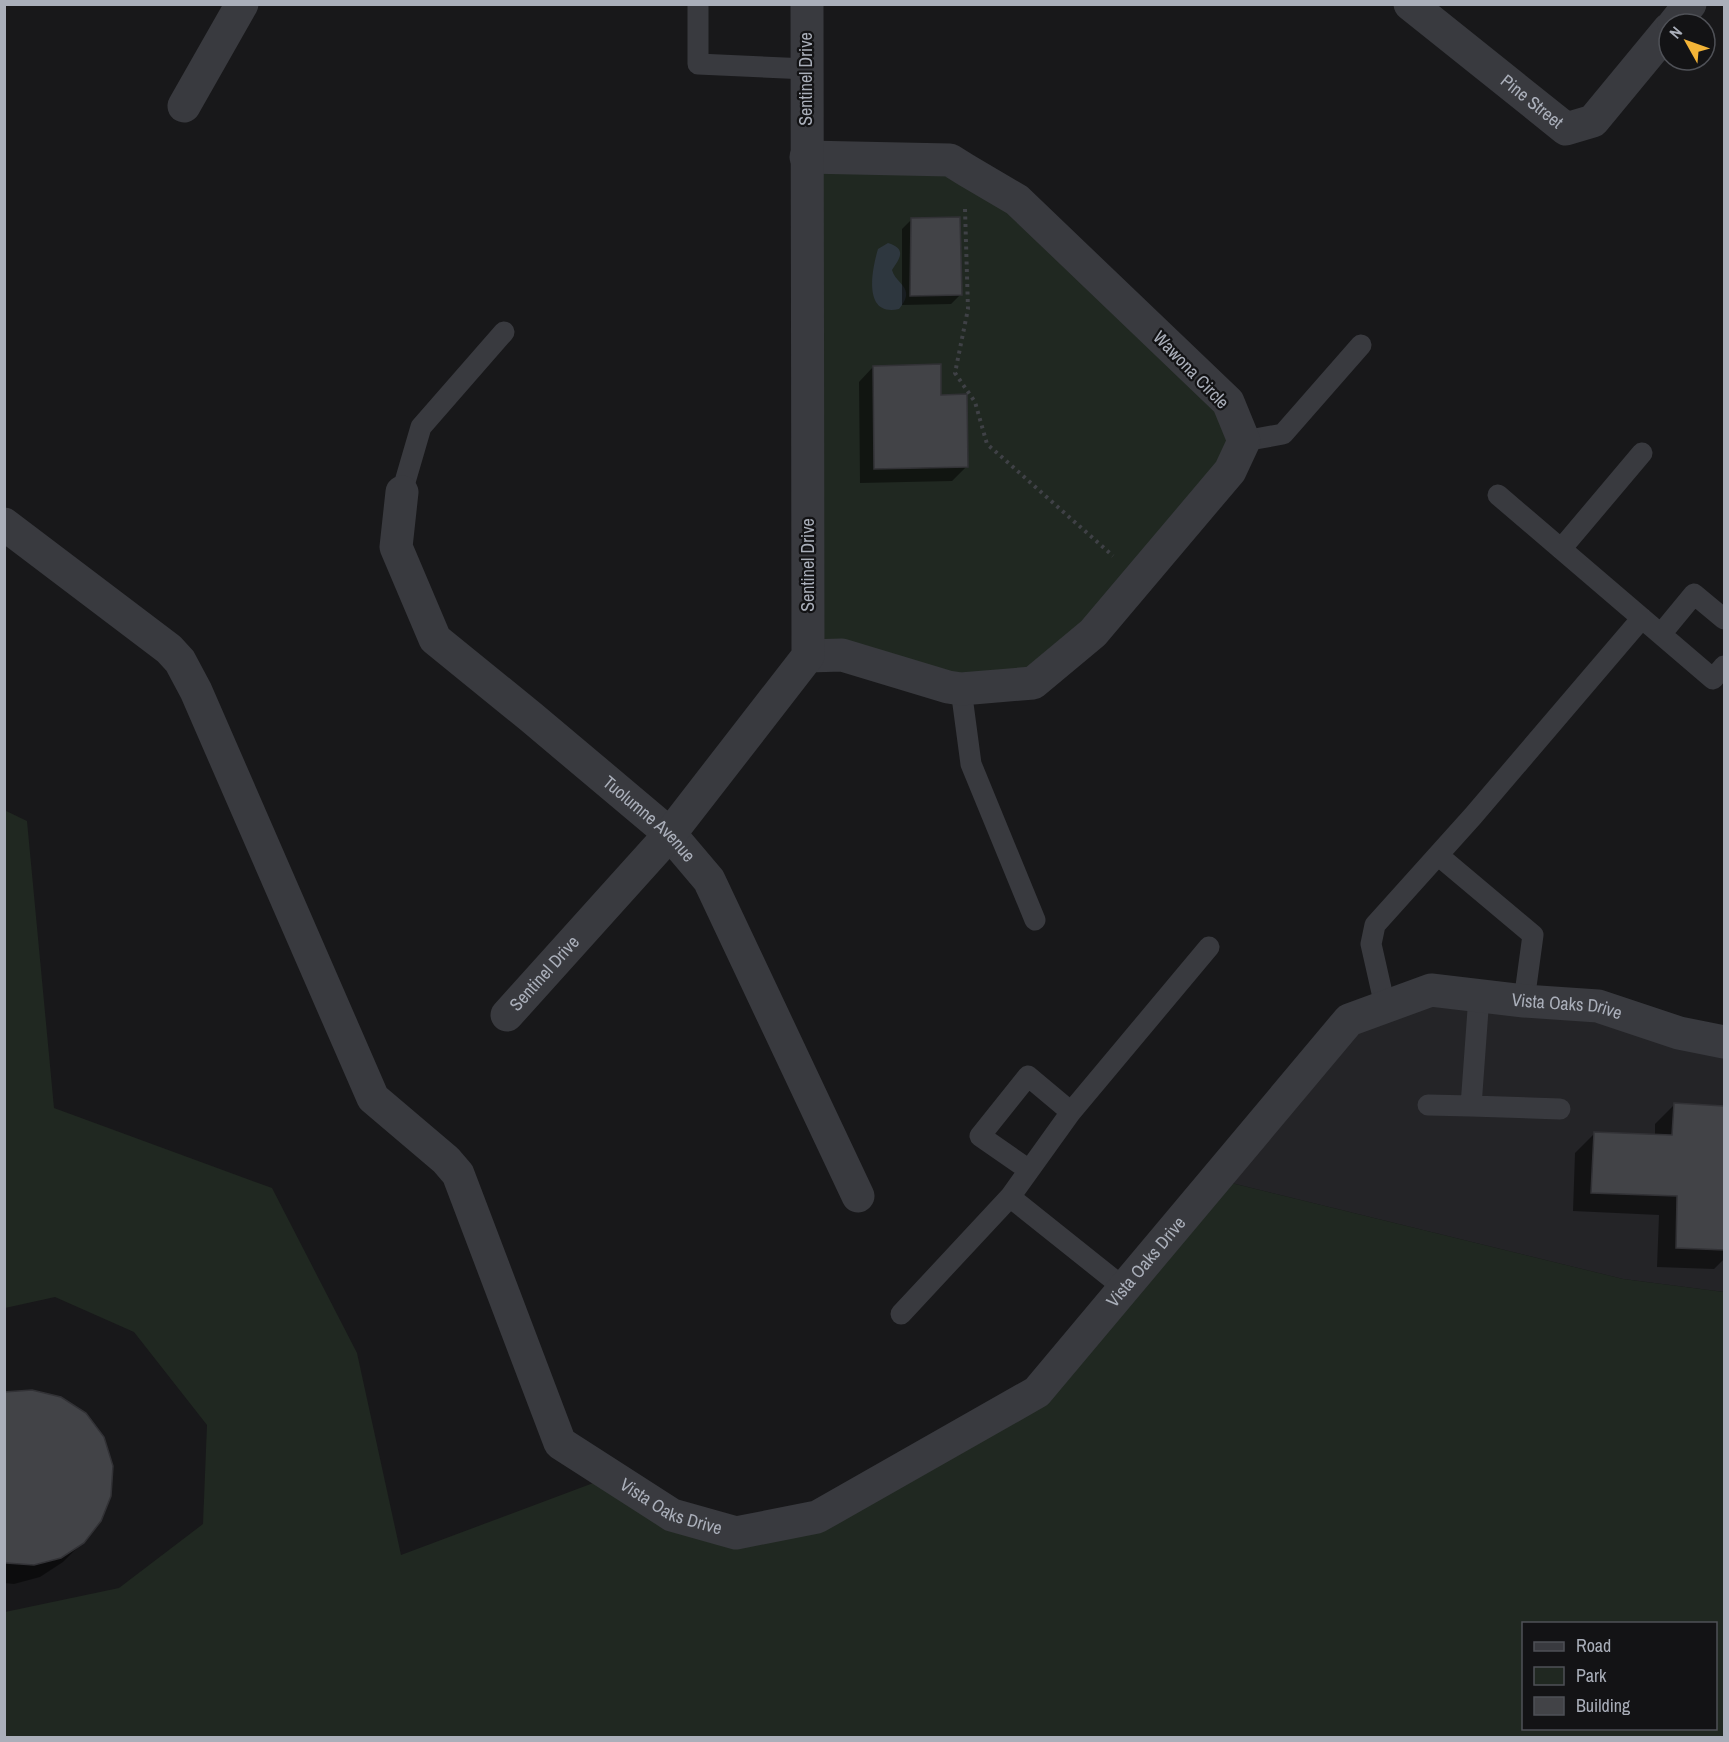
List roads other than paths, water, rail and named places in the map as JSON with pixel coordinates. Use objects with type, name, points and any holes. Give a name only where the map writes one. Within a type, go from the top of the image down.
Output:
[{"type":"street","points":[[184,106],[242,4]]},
{"type":"street","name":"Sentinel Drive","points":[[507,1015],[670,834],[808,656],[807,4]]},
{"type":"street","name":"Pine Street","points":[[1410,4],[1566,129],[1593,121],[1657,44]]},
{"type":"street","name":"Wawona Circle","points":[[806,157],[950,160],[1017,200],[1228,402],[1244,441]]},
{"type":"street","points":[[808,656],[842,656],[961,689],[1033,683],[1094,633],[1230,471],[1244,441]]},
{"type":"street","name":"Tuolumne Avenue","points":[[402,492],[396,547],[435,639],[670,834],[709,880],[858,1196]]},
{"type":"street","name":"Vista Oaks Drive","points":[[4,524],[169,649],[180,661],[196,691],[373,1098],[446,1160],[458,1174],[561,1443],[672,1515],[736,1533],[817,1517],[1037,1392],[1349,1020],[1431,990],[1524,1001],[1598,1006],[1679,1033],[1725,1042]]},
{"type":"lane","points":[[698,4],[698,64],[807,69]]},
{"type":"lane","points":[[402,492],[421,427],[504,332]]},
{"type":"lane","points":[[1244,441],[1283,434],[1361,345]]},
{"type":"lane","points":[[1561,549],[1642,453]]},
{"type":"lane","points":[[1498,495],[1713,679],[1725,666]]},
{"type":"lane","points":[[1660,634],[1694,594],[1725,619]]},
{"type":"lane","points":[[1384,1006],[1371,944],[1375,925],[1439,856],[1642,618]]},
{"type":"lane","points":[[961,689],[971,764],[1035,920]]},
{"type":"lane","points":[[1439,856],[1533,935],[1524,1001]]},
{"type":"lane","points":[[901,1314],[1011,1197],[1071,1112],[1209,947]]},
{"type":"lane","points":[[1471,1106],[1479,996]]},
{"type":"lane","points":[[1029,1170],[980,1136],[1028,1076],[1071,1112]]},
{"type":"lane","points":[[1428,1105],[1560,1109]]},
{"type":"lane","points":[[1011,1197],[1124,1288]]}]
